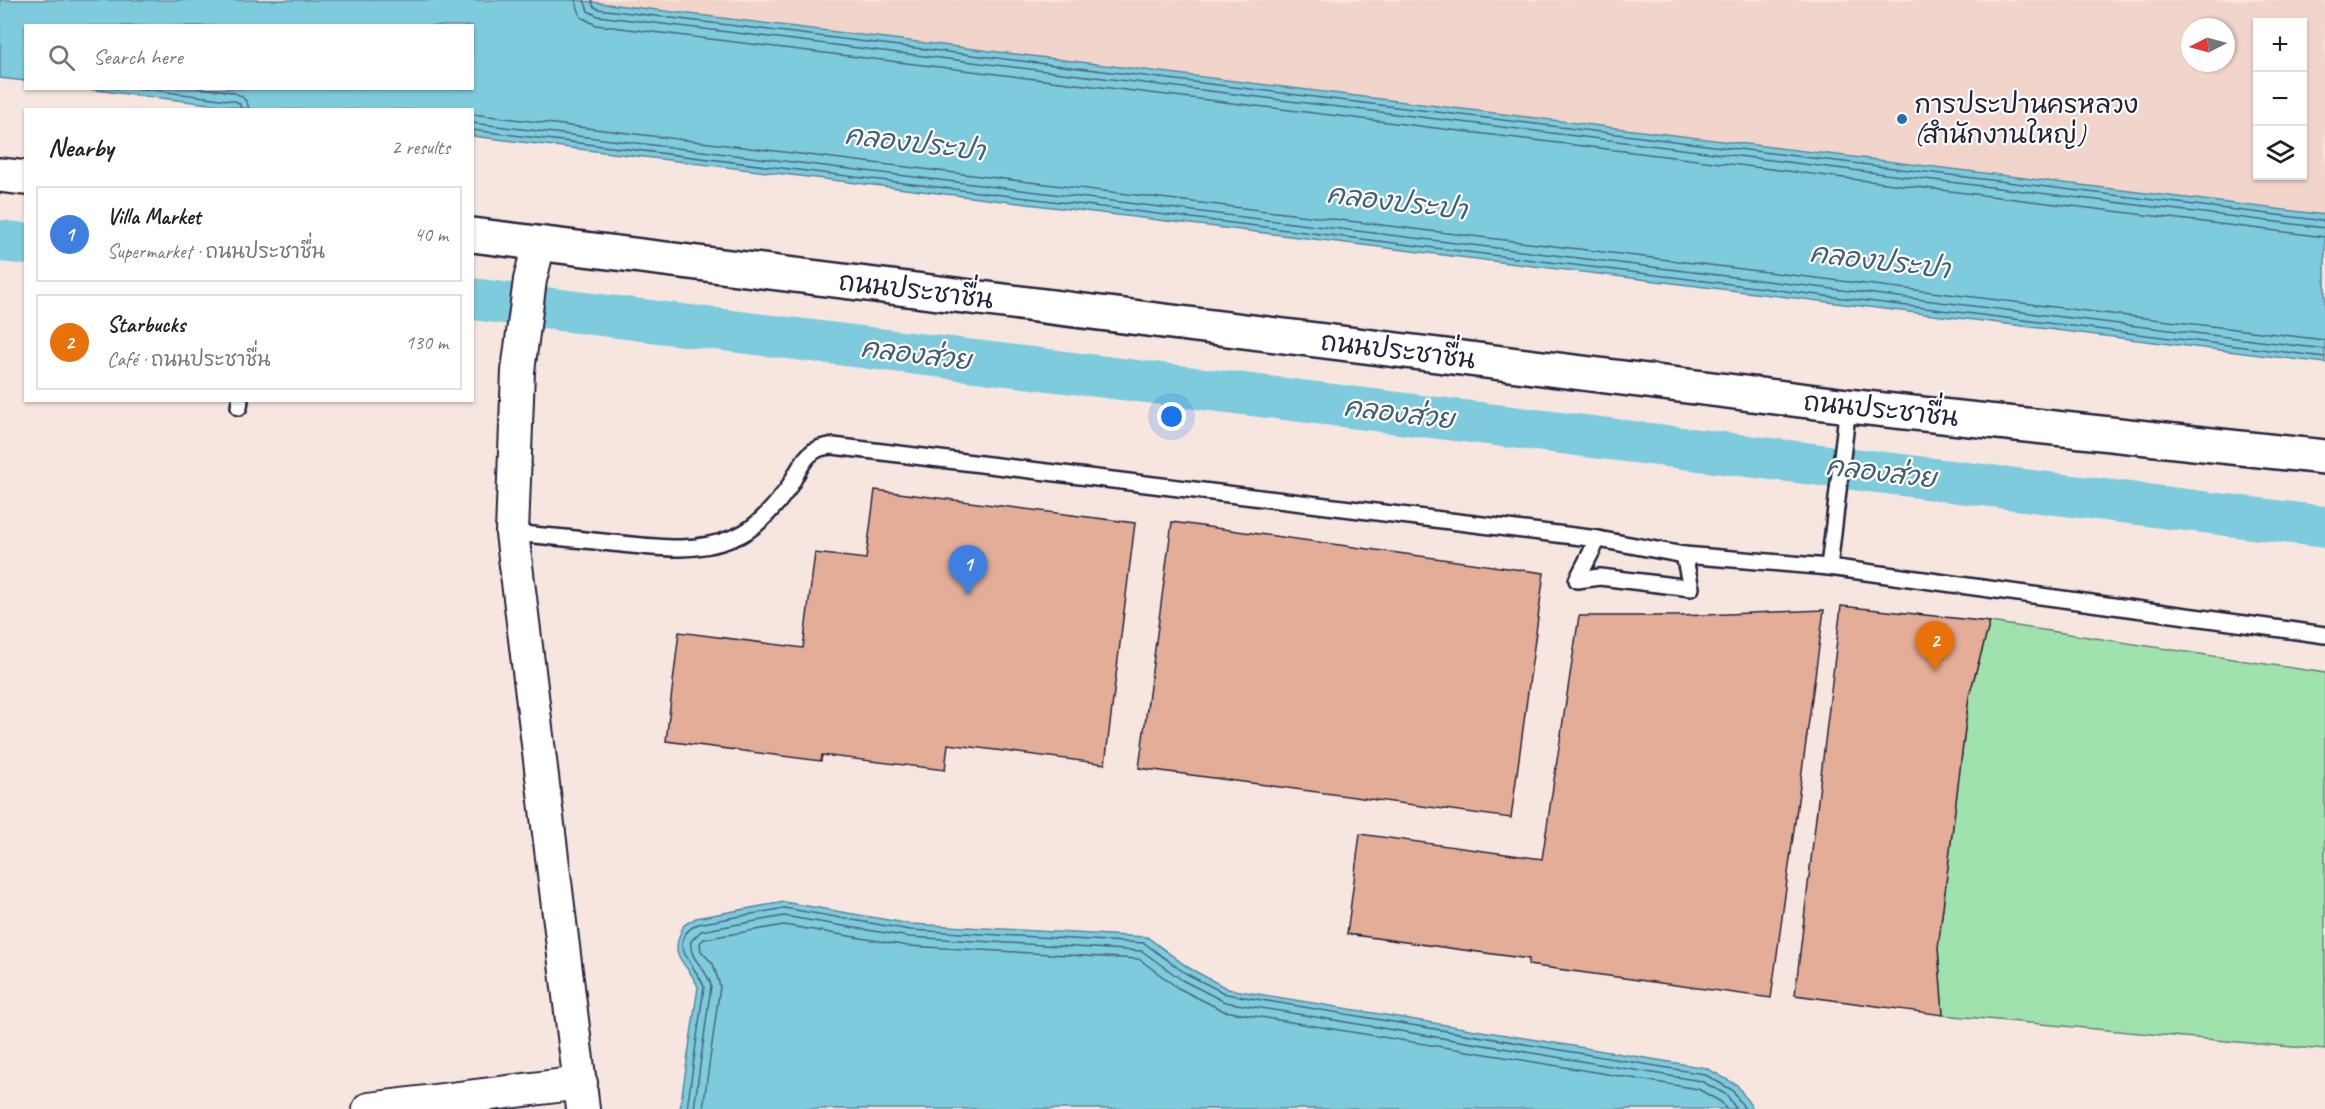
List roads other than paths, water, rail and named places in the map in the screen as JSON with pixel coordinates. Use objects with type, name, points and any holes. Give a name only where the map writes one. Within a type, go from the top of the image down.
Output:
[{"type":"main road","points":[[0,175],[24,178]]},
{"type":"main road","name":"ถนนประชาชื่น","points":[[474,235],[1848,406],[2325,457]]},
{"type":"street","points":[[369,1109],[582,1096],[512,533],[518,371],[530,280],[539,243]]},
{"type":"lane","points":[[1829,567],[1848,406]]},
{"type":"lane","points":[[512,533],[675,549],[716,544],[736,537],[756,524],[787,489],[808,454],[820,448],[833,446],[1598,539],[1684,555],[1829,567],[2325,635]]},
{"type":"lane","points":[[1598,539],[1577,580],[1600,577],[1691,588],[1684,555]]},
{"type":"water","name":"คลองประปา","points":[[0,0],[575,0],[2325,215],[2325,363],[474,136],[474,108],[243,108],[95,90],[474,90],[474,24],[24,24],[24,81],[0,78]]},
{"type":"water","points":[[784,902],[911,924],[1147,937],[1189,968],[1228,989],[1706,1068],[1737,1085],[1753,1109],[680,1109],[698,987],[678,953],[677,946],[684,925],[696,918]]},
{"type":"waterway","name":"คลองส่วย","points":[[0,241],[24,244]]},
{"type":"waterway","name":"คลองส่วย","points":[[474,299],[2325,527]]},
{"type":"place","name":"การประปานครหลวง (สำนักงานใหญ่)","points":[[1902,119]]},
{"type":"place","name":"Villa Market","points":[[968,595]]},
{"type":"place","name":"Starbucks","points":[[1935,671]]}]
